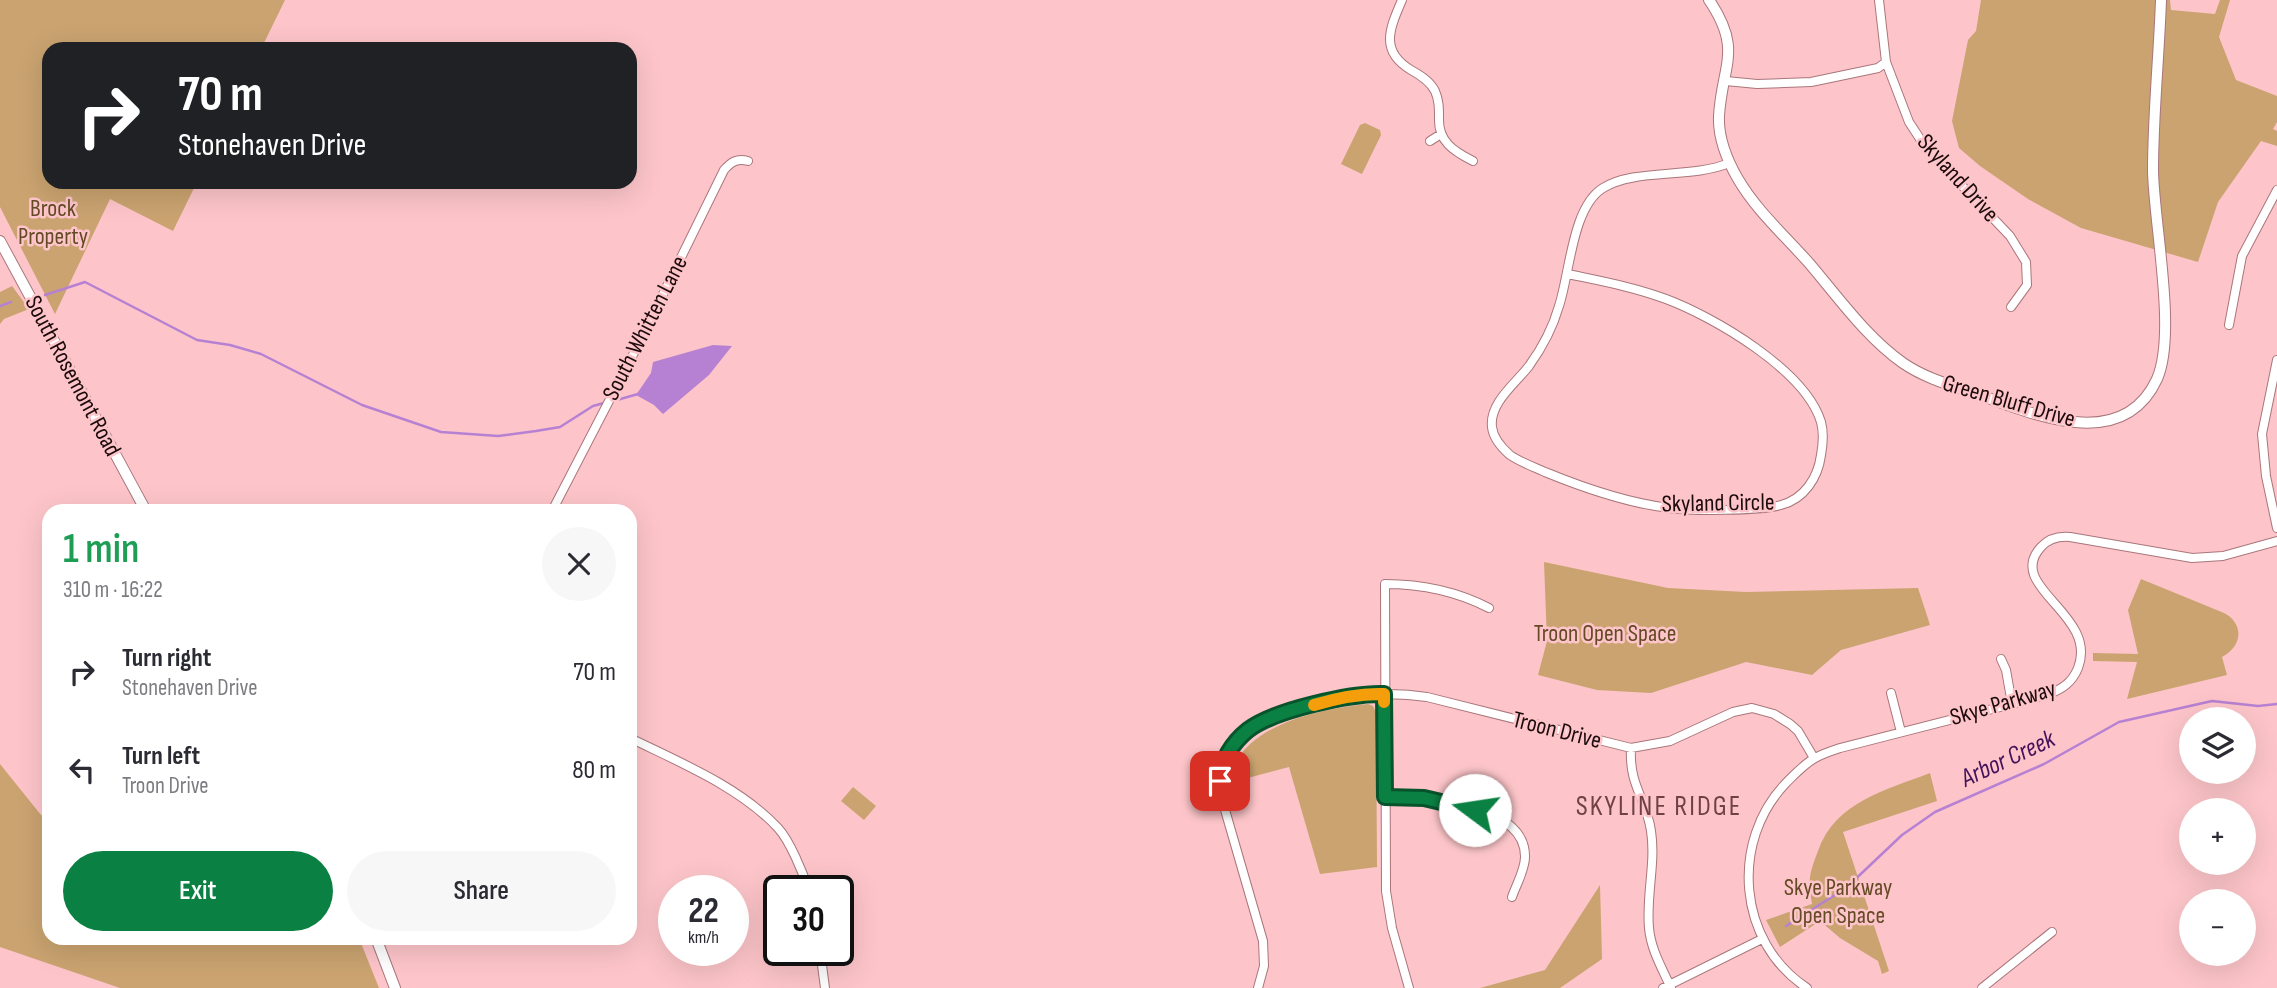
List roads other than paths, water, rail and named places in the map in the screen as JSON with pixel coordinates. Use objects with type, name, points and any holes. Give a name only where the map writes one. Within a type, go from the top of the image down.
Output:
[{"type":"street","points":[[1402,0],[1391,25],[1389,40],[1395,56],[1433,87],[1438,102],[1441,134],[1450,148],[1473,161]]},
{"type":"street","name":"Green Bluff Drive","points":[[1709,0],[1723,24],[1728,42],[1726,81],[1719,121],[1729,163],[1750,197],[1867,329],[1904,364],[1930,378],[2012,407],[2062,421],[2087,424],[2119,417],[2136,407],[2149,393],[2158,375],[2163,355],[2162,285],[2153,178],[2161,0]]},
{"type":"street","name":"Skyland Drive","points":[[1879,0],[1886,62],[1909,122],[1926,148],[1992,216],[2026,262],[2027,285],[2011,307]]},
{"type":"street","points":[[1726,81],[1757,84],[1811,82],[1878,68],[1886,62]]},
{"type":"street","points":[[1430,141],[1441,134]]},
{"type":"street","name":"South Whitten Lane","points":[[556,504],[639,345],[724,170],[737,160],[748,161]]},
{"type":"street","name":"Skyland Circle","points":[[1568,274],[1629,287],[1683,305],[1744,340],[1779,368],[1806,395],[1822,424],[1820,463],[1810,485],[1800,496],[1781,505],[1669,508],[1580,486],[1510,455],[1494,435],[1491,425],[1504,394],[1529,365],[1550,330],[1568,274],[1579,222],[1590,200],[1605,187],[1633,178],[1699,172],[1729,163]]},
{"type":"street","points":[[2229,325],[2242,256],[2277,190]]},
{"type":"street","name":"South Rosemont Road","points":[[0,241],[142,504]]},
{"type":"street","points":[[2277,360],[2264,417],[2262,442],[2277,528]]},
{"type":"street","name":"Skye Parkway","points":[[1807,988],[1778,963],[1762,939],[1749,893],[1751,845],[1760,820],[1770,801],[1792,776],[1814,758],[1840,748],[2047,695],[2064,687],[2074,676],[2081,660],[2081,642],[2073,624],[2039,586],[2033,573],[2035,556],[2039,548],[2049,540],[2070,537],[2192,558],[2223,556],[2277,541]]},
{"type":"street","points":[[1409,988],[1392,928],[1386,891],[1385,584],[1459,594],[1489,608]]},
{"type":"street","points":[[2001,659],[2006,670],[2011,704]]},
{"type":"street","points":[[1891,693],[1901,732]]},
{"type":"street","name":"Troon Drive","points":[[1258,988],[1265,955],[1263,941],[1222,799],[1220,777],[1228,753],[1250,728],[1275,717],[1337,698],[1384,694],[1427,697],[1631,748],[1670,741],[1733,712],[1752,708],[1774,714],[1790,724],[1798,731],[1814,758]]},
{"type":"street","points":[[637,742],[731,789],[779,829],[803,875]]},
{"type":"street","points":[[1631,748],[1631,774],[1648,814],[1653,849],[1649,929],[1668,987],[1762,939]]},
{"type":"street","points":[[1385,797],[1431,800],[1494,815],[1510,824],[1521,837],[1525,858],[1511,897]]},
{"type":"street","points":[[1982,988],[2052,932]]},
{"type":"street","points":[[379,945],[395,988]]},
{"type":"street","points":[[822,966],[825,988]]},
{"type":"waterway","points":[[45,295],[85,282],[197,340],[230,345],[261,354],[362,405],[441,432],[498,436],[560,427],[593,406],[604,403]]},
{"type":"waterway","points":[[0,306],[11,302]]},
{"type":"waterway","points":[[610,402],[638,394]]},
{"type":"waterway","name":"Arbor Creek","points":[[1786,926],[1846,888],[1902,835],[1935,812],[2044,764],[2119,722],[2212,701],[2258,706],[2277,704]]},
{"type":"district","name":"SKYLINE RIDGE","points":[[1659,806]]},
{"type":"park label","name":"Brock Property","points":[[53,222]]},
{"type":"park label","name":"Troon Open Space","points":[[1605,633]]},
{"type":"park label","name":"Skye Parkway Open Space","points":[[1838,901]]}]
